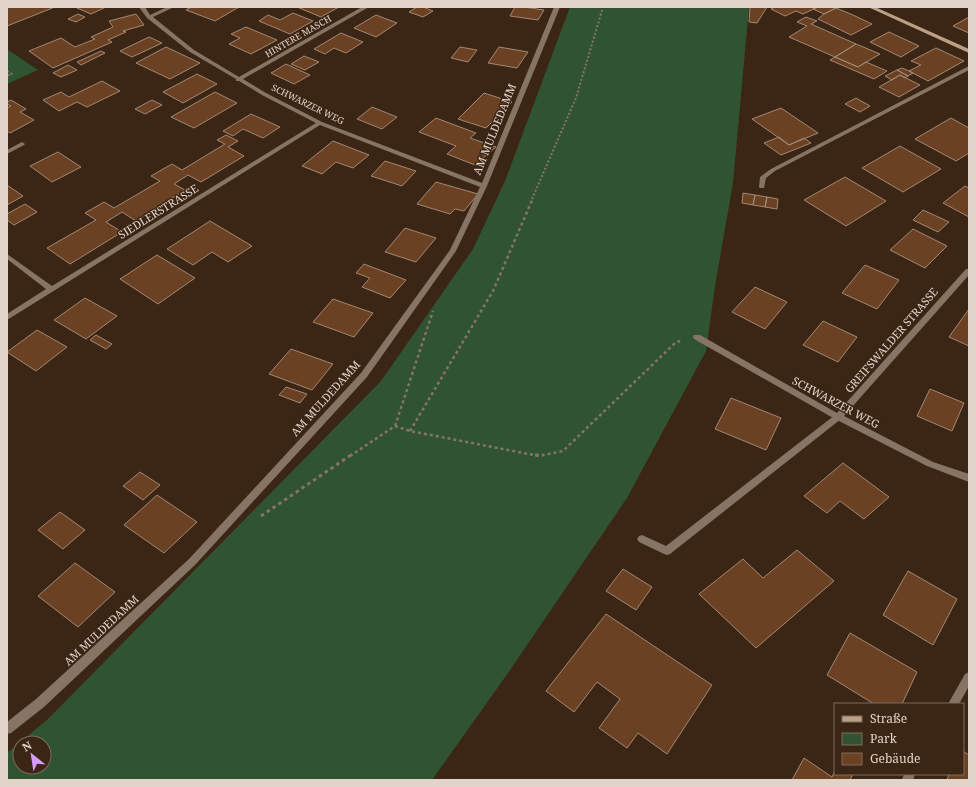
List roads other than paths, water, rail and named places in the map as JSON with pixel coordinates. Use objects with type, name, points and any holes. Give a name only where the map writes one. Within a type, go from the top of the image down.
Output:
[{"type":"main road","points":[[871,7],[969,51]]},
{"type":"street","name":"SCHWARZER WEG","points":[[142,7],[149,17],[192,51],[238,80],[320,123],[484,186]]},
{"type":"street","points":[[149,17],[171,7]]},
{"type":"street","name":"HINTERE MASCH","points":[[238,80],[366,7]]},
{"type":"street","name":"AM MULDEDAMM","points":[[7,730],[40,703],[192,562],[364,375],[453,251],[484,186],[557,7]]},
{"type":"street","points":[[762,187],[763,177],[773,170],[969,68]]},
{"type":"street","name":"SIEDLERSTRASSE","points":[[7,317],[320,123]]},
{"type":"street","points":[[7,152],[22,144]]},
{"type":"street","points":[[7,256],[51,289]]},
{"type":"street","name":"GREIFSWALDER STRASSE","points":[[642,539],[667,551],[838,417],[961,278],[969,271]]},
{"type":"street","points":[[961,278],[969,281]]},
{"type":"street","name":"SCHWARZER WEG","points":[[697,338],[838,417],[930,464],[968,478]]},
{"type":"street","points":[[954,703],[969,677]]}]
